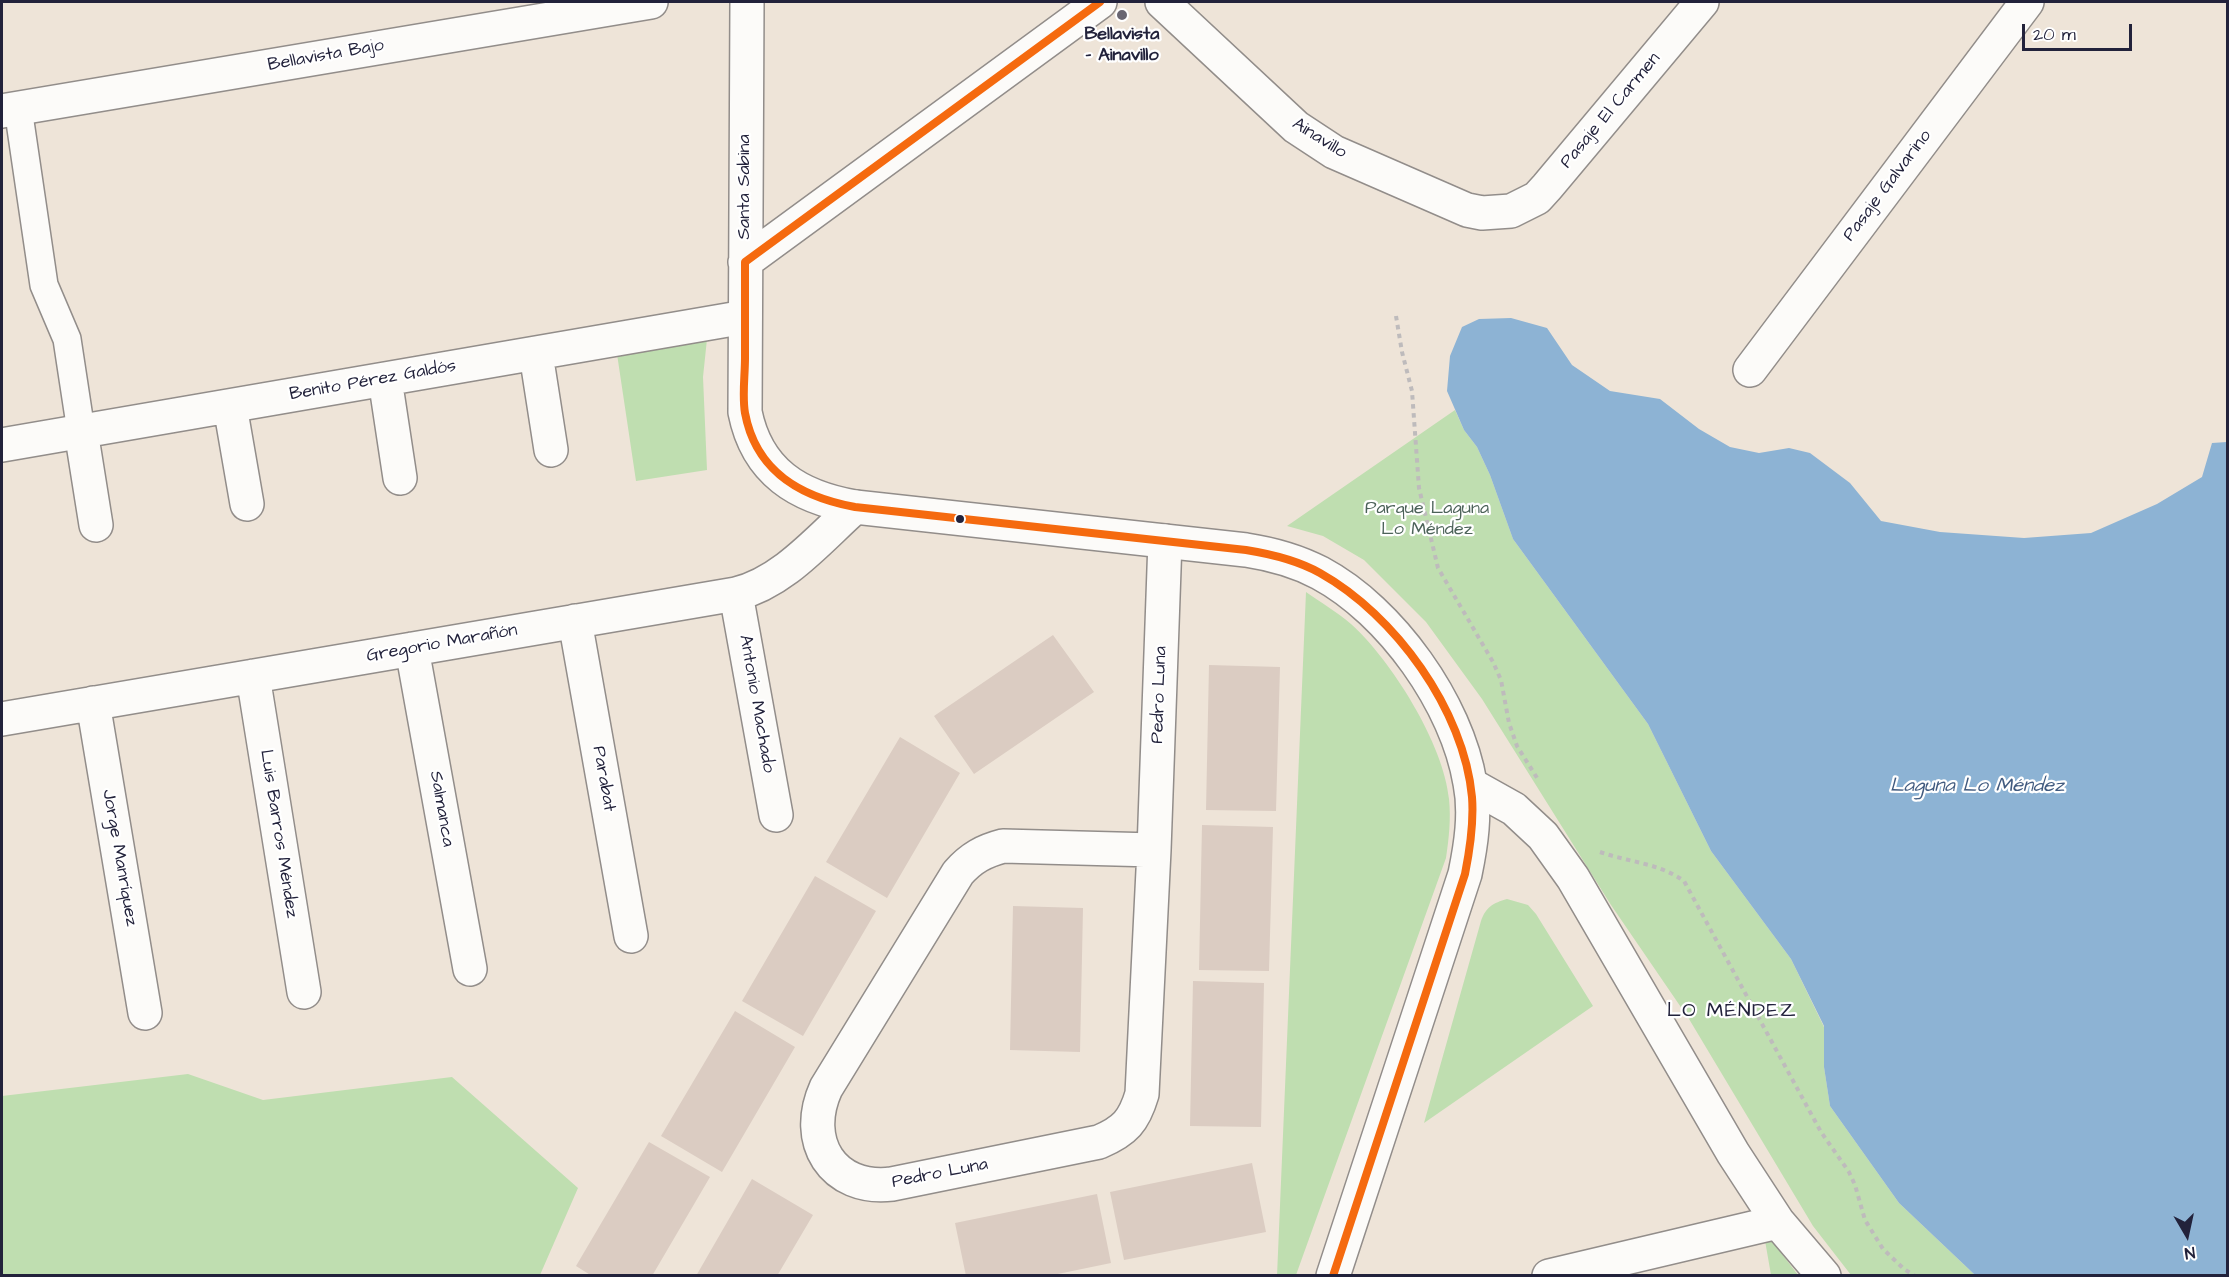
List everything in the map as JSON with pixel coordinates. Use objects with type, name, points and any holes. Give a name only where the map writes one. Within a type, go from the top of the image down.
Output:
[{"type":"street","name":"Bellavista Bajo","points":[[6,109],[651,2]]},
{"type":"street","name":"Santa Sabina","points":[[747,2],[746,412],[755,444],[772,468],[796,488],[828,502],[855,507],[1246,550],[1278,557],[1320,573],[1349,591],[1374,614],[1399,640],[1420,668],[1439,698],[1453,727],[1464,755],[1471,785],[1471,842],[1465,874],[1333,1275]]},
{"type":"street","points":[[745,262],[1100,2]]},
{"type":"street","name":"Ainavillo","points":[[1162,2],[1278,111],[1317,142],[1350,159],[1467,210],[1482,213],[1511,211]]},
{"type":"street","name":"Pasaje El Carmen","points":[[1511,211],[1537,198],[1702,2]]},
{"type":"street","name":"Pasaje Galvarino","points":[[1750,370],[2027,2]]},
{"type":"street","points":[[6,109],[44,285],[67,339],[96,525]]},
{"type":"street","name":"Benito Pérez Galdós","points":[[2,445],[745,317]]},
{"type":"street","points":[[536,354],[551,450]]},
{"type":"street","points":[[384,380],[400,478]]},
{"type":"street","points":[[230,406],[247,504]]},
{"type":"street","name":"Gregorio Marañón","points":[[2,718],[749,591],[776,577],[855,507]]},
{"type":"street","name":"Pedro Luna","points":[[1154,850],[1003,846],[986,851],[970,860],[957,873],[832,1078],[820,1102],[817,1132],[828,1160],[839,1172],[866,1185],[892,1184],[1099,1142],[1116,1135],[1129,1123],[1137,1110],[1142,1094],[1154,850],[1165,541]]},
{"type":"street","name":"Antonio Machado","points":[[736,594],[776,815]]},
{"type":"street","name":"Parabat","points":[[575,621],[631,936]]},
{"type":"street","name":"Salmanca","points":[[412,649],[470,969]]},
{"type":"street","name":"Luis Barros Méndez","points":[[253,676],[304,992]]},
{"type":"street","name":"Jorge Manríquez","points":[[93,703],[145,1013]]},
{"type":"street","points":[[1471,785],[1515,809],[1543,836],[1572,878],[1733,1153],[1778,1222],[1824,1275]]},
{"type":"street","points":[[1549,1275],[1778,1222]]},
{"type":"path","points":[[1396,316],[1412,392],[1419,488],[1438,568],[1493,662],[1501,680],[1509,723],[1517,746],[1542,786]]},
{"type":"path","points":[[1590,849],[1621,860],[1647,864],[1671,872],[1684,881],[1821,1132],[1849,1172],[1865,1220],[1882,1250],[1915,1275]]},
{"type":"green space","points":[[707,339],[703,377],[707,470],[636,481],[617,354]]},
{"type":"green space","name":"Parque Laguna Lo Méndez","points":[[1455,410],[1464,430],[1477,447],[1490,475],[1513,539],[1648,724],[1711,851],[1791,959],[1824,1027],[1824,1067],[1830,1106],[1899,1203],[1975,1275],[1851,1275],[1813,1226],[1689,1019],[1611,905],[1482,699],[1426,622],[1364,560],[1323,536],[1287,526]]},
{"type":"green space","points":[[1306,592],[1351,624],[1382,659],[1413,704],[1437,754],[1445,777],[1450,821],[1446,858],[1296,1275],[1277,1276]]},
{"type":"green space","points":[[1507,899],[1528,905],[1536,914],[1593,1006],[1424,1123],[1481,921],[1491,906]]},
{"type":"green space","points":[[188,1074],[263,1100],[452,1077],[578,1188],[540,1275],[2,1275],[2,1096]]},
{"type":"green space","points":[[1763,1229],[1798,1275],[1771,1275]]},
{"type":"water","name":"Laguna Lo Méndez","points":[[1511,318],[1547,328],[1572,365],[1610,391],[1660,399],[1699,429],[1730,447],[1759,453],[1789,448],[1810,453],[1850,483],[1881,521],[1940,532],[2024,538],[2091,533],[2157,504],[2202,477],[2212,443],[2227,442],[2227,1275],[1975,1275],[1899,1203],[1830,1106],[1824,1067],[1824,1026],[1791,959],[1711,851],[1648,724],[1513,539],[1490,475],[1477,447],[1464,430],[1447,391],[1450,356],[1462,327],[1479,319]]},
{"type":"building","points":[[1053,635],[1094,692],[974,774],[934,716]]},
{"type":"building","points":[[1209,665],[1280,667],[1276,811],[1206,810]]},
{"type":"building","points":[[900,737],[960,773],[887,898],[826,862]]},
{"type":"building","points":[[1202,825],[1273,827],[1269,971],[1199,970]]},
{"type":"building","points":[[815,876],[876,911],[803,1036],[742,1001]]},
{"type":"building","points":[[1013,906],[1083,908],[1080,1052],[1010,1050]]},
{"type":"building","points":[[1193,981],[1264,983],[1261,1127],[1190,1126]]},
{"type":"building","points":[[735,1011],[795,1047],[722,1172],[661,1136]]},
{"type":"building","points":[[649,1142],[710,1177],[652,1276],[592,1276],[576,1266]]},
{"type":"building","points":[[1252,1163],[1266,1232],[1124,1260],[1110,1192]]},
{"type":"building","points":[[752,1179],[813,1215],[777,1276],[696,1276]]},
{"type":"building","points":[[1097,1194],[1111,1263],[1048,1276],[966,1276],[955,1223]]},
{"type":"transit line","points":[[1100,2],[745,262],[745,413],[759,451],[770,466],[799,488],[835,503],[1246,550],[1302,564],[1348,591],[1374,613],[1399,639],[1421,668],[1440,699],[1455,731],[1466,764],[1472,797],[1470,846],[1465,874],[1333,1276]]},
{"type":"place","name":"Bellavista - Ainavillo","points":[[1122,15]]},
{"type":"district","name":"LO MÉNDEZ","points":[[1732,1012]]}]
